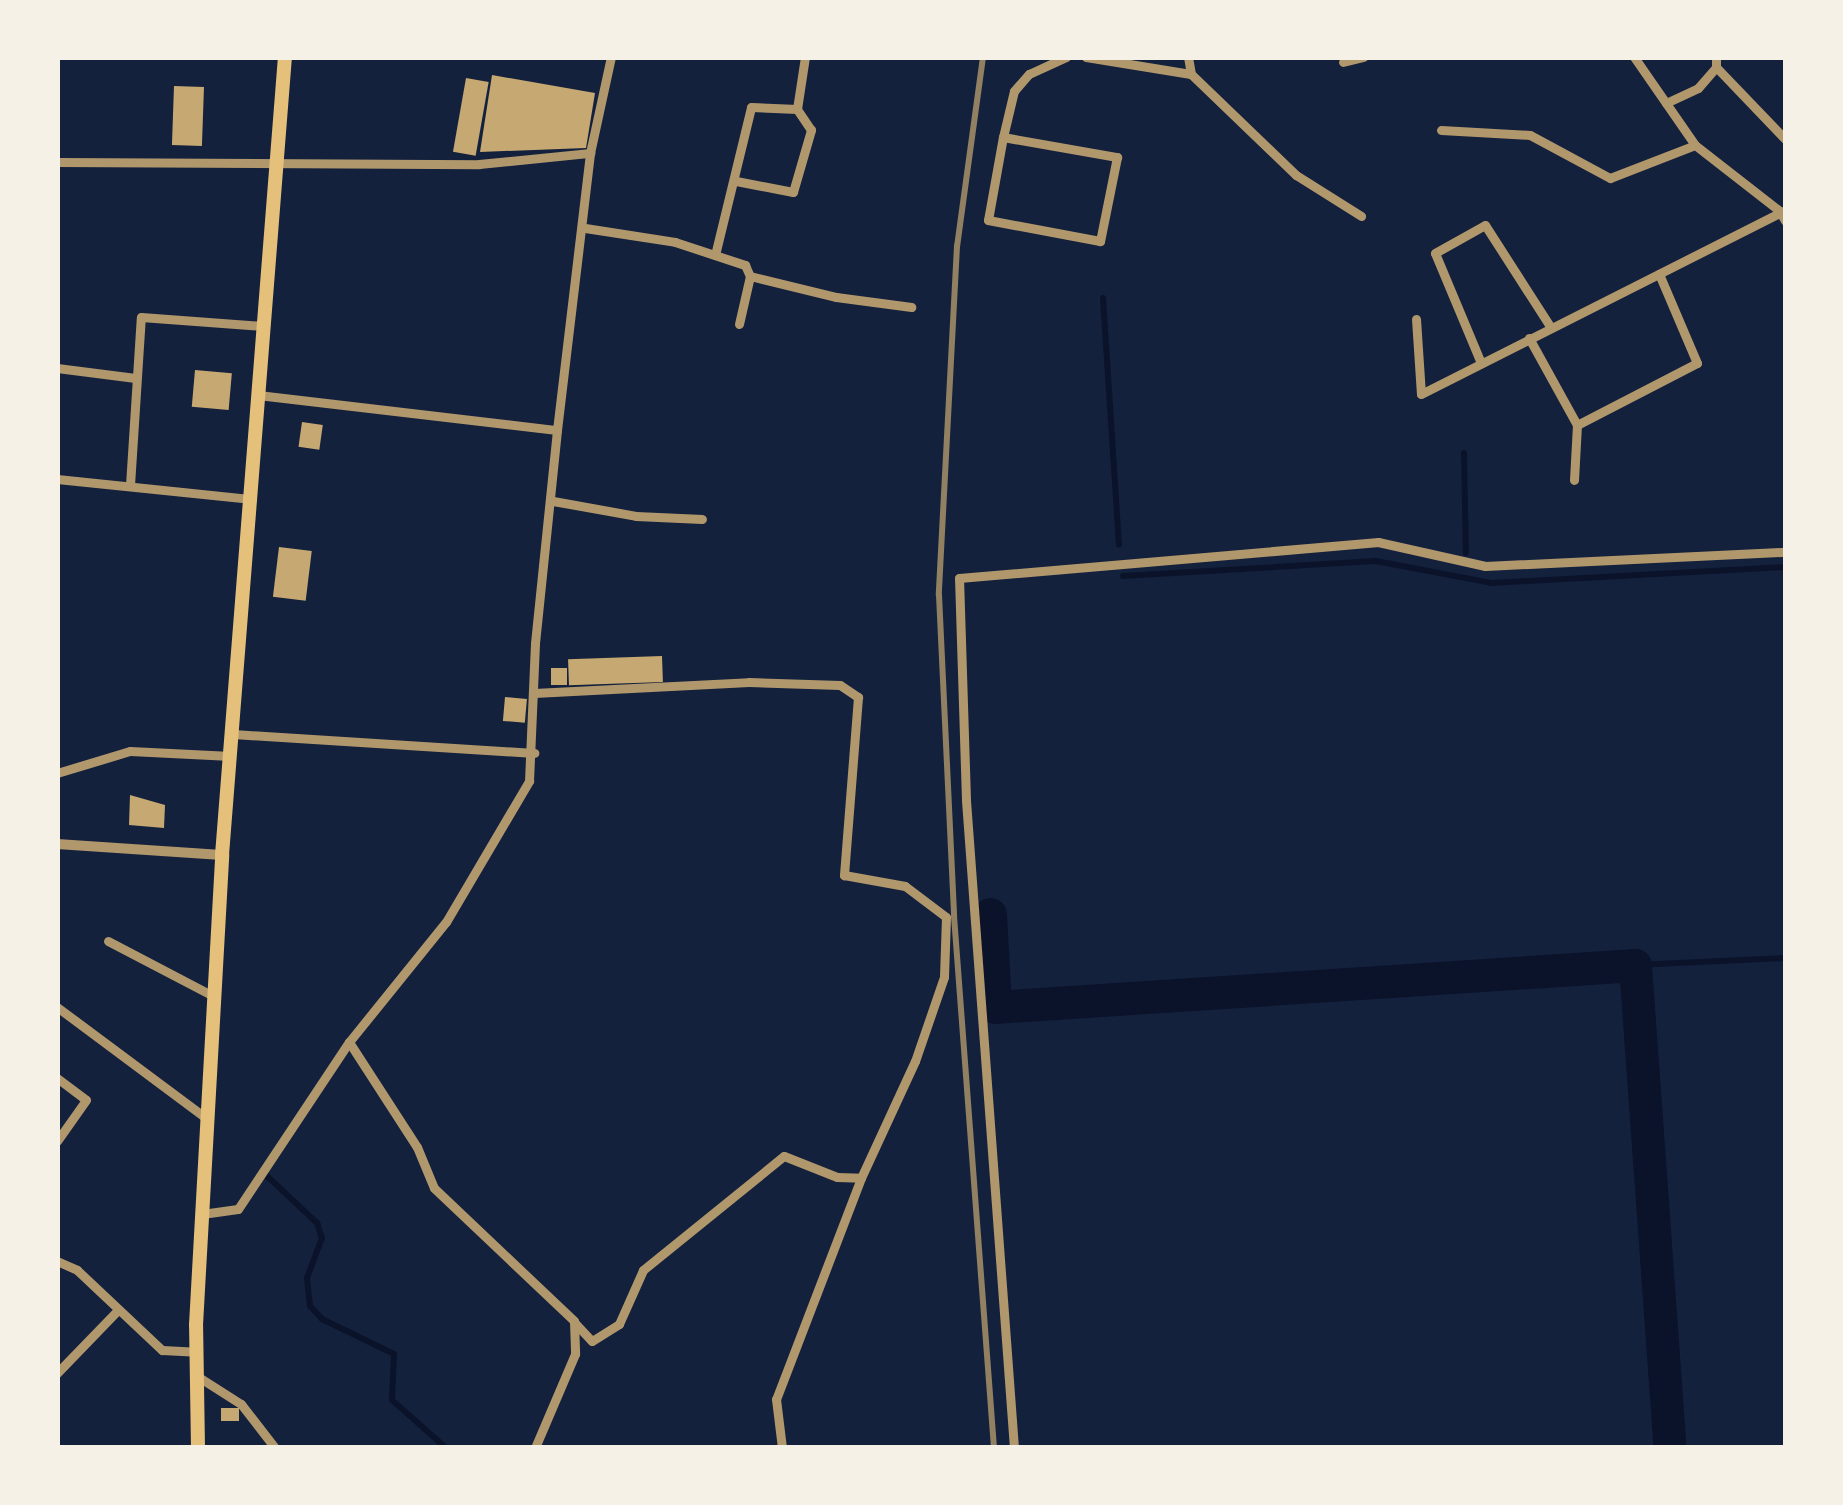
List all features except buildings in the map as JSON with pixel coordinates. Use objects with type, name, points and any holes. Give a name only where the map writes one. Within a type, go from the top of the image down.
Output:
[{"type":"main road","points":[[198,1448],[196,1352],[213,996],[285,57]]},
{"type":"street","points":[[202,1214],[238,1209],[349,1042],[446,922],[530,781],[557,430],[585,228],[590,153],[611,57]]},
{"type":"street","points":[[736,181],[793,192],[811,130],[796,109],[805,57]]},
{"type":"street","points":[[1003,137],[1117,157],[1100,241],[988,220],[1003,137],[1014,91],[1029,74],[1066,57]]},
{"type":"street","points":[[1086,57],[1191,74],[1296,175],[1361,216]]},
{"type":"street","points":[[1188,57],[1191,74]]},
{"type":"street","points":[[1343,62],[1363,57]]},
{"type":"street","points":[[1416,319],[1421,394],[1784,217],[1695,145],[1634,57]]},
{"type":"street","points":[[1666,103],[1686,97],[1716,62],[1786,140]]},
{"type":"street","points":[[715,255],[751,107],[796,109]]},
{"type":"street","points":[[1441,130],[1530,135],[1610,178],[1695,145]]},
{"type":"street","points":[[57,162],[479,164],[590,153]]},
{"type":"street","points":[[1481,363],[1436,253],[1485,225],[1551,328]]},
{"type":"street","points":[[585,228],[641,234],[745,265],[750,277],[739,324]]},
{"type":"street","points":[[1576,425],[1696,363],[1659,274]]},
{"type":"street","points":[[750,277],[836,297],[911,307]]},
{"type":"street","points":[[130,485],[141,316],[266,326]]},
{"type":"street","points":[[1528,338],[1576,425],[1574,480]]},
{"type":"street","points":[[57,368],[135,378]]},
{"type":"street","points":[[258,395],[557,430]]},
{"type":"street","points":[[57,479],[252,499]]},
{"type":"street","points":[[553,501],[636,516],[702,519]]},
{"type":"street","points":[[1014,1448],[966,800],[958,578],[1378,542],[1485,566],[1786,552]]},
{"type":"street","points":[[534,693],[748,682],[840,685],[858,698],[844,875],[905,886],[946,917],[944,977],[776,1399],[782,1448]]},
{"type":"street","points":[[233,734],[535,753]]},
{"type":"street","points":[[57,773],[130,751],[230,755]]},
{"type":"street","points":[[57,844],[222,855]]},
{"type":"street","points":[[108,941],[213,996]]},
{"type":"street","points":[[57,1007],[206,1118]]},
{"type":"street","points":[[349,1042],[417,1147],[434,1189],[592,1341],[620,1324],[643,1270],[784,1156],[837,1177],[861,1178]]},
{"type":"street","points":[[57,1078],[86,1100],[57,1142]]},
{"type":"street","points":[[57,1261],[77,1270],[162,1350],[196,1352]]},
{"type":"street","points":[[57,1373],[117,1311]]},
{"type":"street","points":[[535,1448],[575,1354],[574,1322]]},
{"type":"street","points":[[196,1376],[241,1404],[275,1448]]},
{"type":"waterway","points":[[1103,298],[1119,544]]},
{"type":"waterway","points":[[1464,453],[1466,553]]},
{"type":"waterway","points":[[1123,576],[1376,561],[1491,583],[1786,567]]},
{"type":"waterway","points":[[990,914],[995,1007],[1635,965],[1670,1448]]},
{"type":"waterway","points":[[1635,965],[1786,958]]},
{"type":"waterway","points":[[267,1176],[317,1223],[322,1238],[307,1278],[310,1306],[322,1319],[394,1354],[392,1400],[446,1448]]},
{"type":"railway","points":[[983,57],[957,246],[939,595],[954,916],[994,1448]]}]
